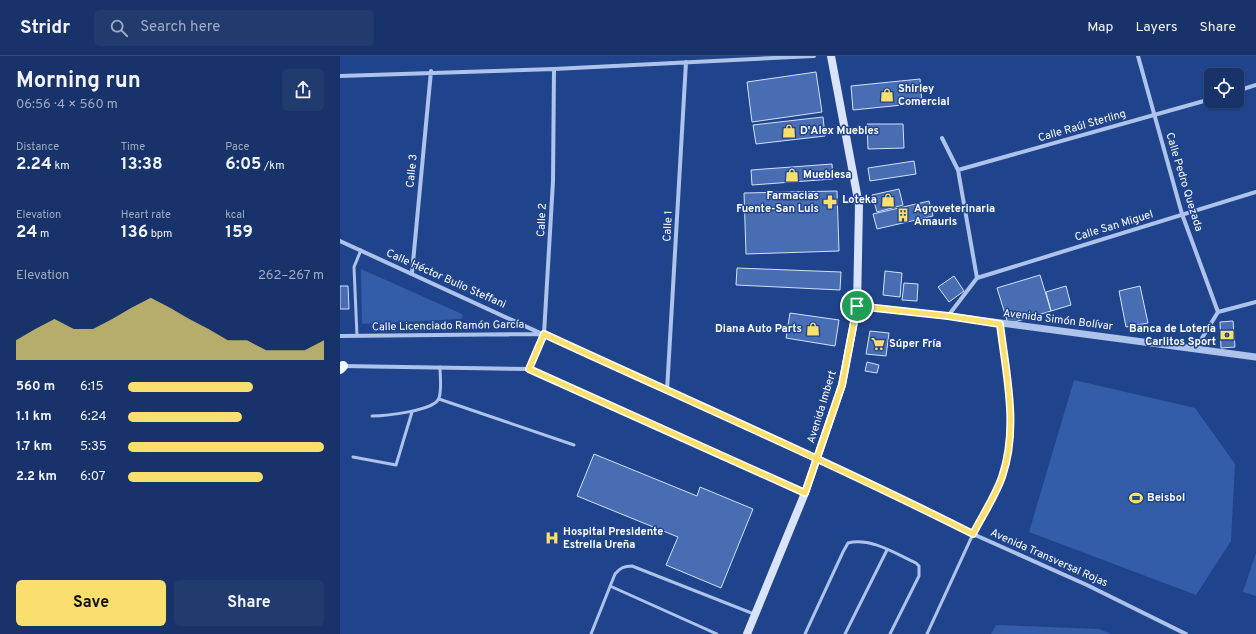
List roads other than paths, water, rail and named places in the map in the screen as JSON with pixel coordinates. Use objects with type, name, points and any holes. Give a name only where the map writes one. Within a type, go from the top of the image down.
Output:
[{"type":"main road","name":"Avenida Imbert","points":[[747,634],[805,493],[842,385],[857,306],[860,205],[831,56]]},
{"type":"street","points":[[340,76],[431,71],[554,69],[814,56]]},
{"type":"street","name":"Calle Pedro Quezada","points":[[1138,56],[1182,214],[1218,312]]},
{"type":"street","name":"Calle 1","points":[[667,391],[686,62]]},
{"type":"street","name":"Calle 2","points":[[529,369],[544,334],[553,181],[554,69]]},
{"type":"street","name":"Calle 3","points":[[412,273],[431,71]]},
{"type":"street","points":[[1244,89],[1256,86]]},
{"type":"street","name":"Calle Raúl Sterling","points":[[958,170],[1204,101]]},
{"type":"street","points":[[942,138],[958,170],[977,278],[948,316]]},
{"type":"street","name":"Calle San Miguel","points":[[977,278],[1256,192]]},
{"type":"street","name":"Calle Héctor Bullo Steffani","points":[[340,241],[544,334]]},
{"type":"street","points":[[1196,348],[1218,312],[1256,302]]},
{"type":"street","name":"Avenida Simón Bolívar","points":[[857,306],[948,316],[1000,324],[1256,356]]},
{"type":"street","points":[[973,534],[1002,478],[1011,440],[1010,412],[1000,324]]},
{"type":"street","name":"Calle Licenciado Ramón García","points":[[340,336],[544,334],[816,460]]},
{"type":"street","points":[[341,367],[529,369],[805,493]]},
{"type":"street","name":"Avenida Transversal Rojas","points":[[816,460],[883,489],[973,534],[1087,585],[1186,634]]},
{"type":"lane","points":[[357,336],[354,267],[361,250]]},
{"type":"lane","points":[[372,416],[412,412],[436,403],[439,399],[440,367]]},
{"type":"lane","points":[[439,399],[574,445]]},
{"type":"lane","points":[[353,458],[396,465],[412,412]]},
{"type":"lane","points":[[927,634],[973,534]]},
{"type":"lane","points":[[805,634],[848,543],[858,541],[886,550],[916,563],[920,571],[890,634]]},
{"type":"lane","points":[[845,634],[886,550]]},
{"type":"lane","points":[[591,634],[610,586],[620,569],[625,566],[632,566],[755,615]]},
{"type":"lane","points":[[610,586],[717,634]]},
{"type":"place","name":"Shirley Comercial","points":[[887,95]]},
{"type":"place","name":"D'Alex Muebles","points":[[789,131]]},
{"type":"place","name":"Mueblesa","points":[[792,175]]},
{"type":"place","name":"Loteka","points":[[888,200]]},
{"type":"place","name":"Farmacias Fuente-San Luis","points":[[830,202]]},
{"type":"place","name":"Agroveterinaria Amauris","points":[[903,215]]},
{"type":"place","name":"Diana Auto Parts","points":[[813,329]]},
{"type":"place","name":"Banca de Lotería Carlitos Sport","points":[[1227,335]]},
{"type":"place","name":"Súper Fría","points":[[878,344]]},
{"type":"place","name":"Beisbol","points":[[1136,498]]},
{"type":"place","name":"Hospital Presidente Estrella Ureña","points":[[552,538]]}]
